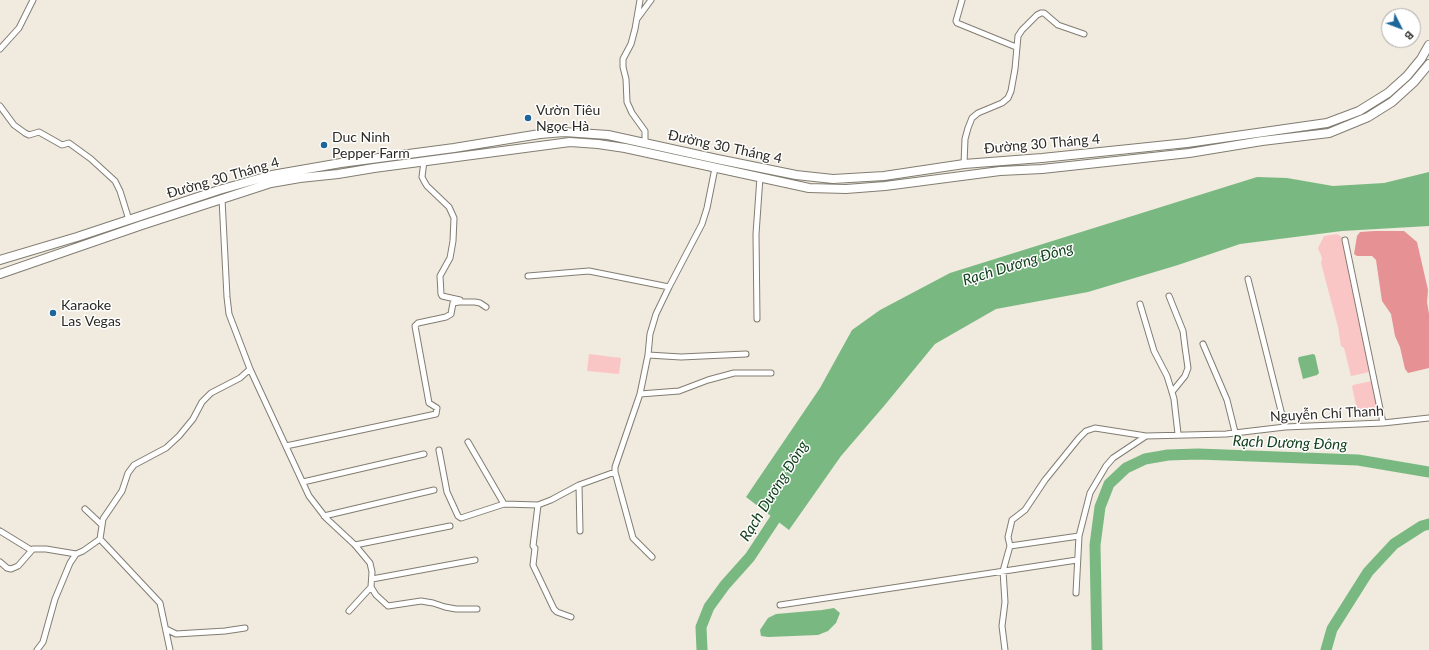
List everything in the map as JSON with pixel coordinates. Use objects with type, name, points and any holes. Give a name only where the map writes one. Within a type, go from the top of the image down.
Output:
[{"type":"main road","name":"Đường 30 Tháng 4","points":[[0,274],[79,246],[271,183],[541,145],[570,142],[598,144],[625,148],[809,188],[846,189],[885,186],[1000,170],[1042,169],[1189,153],[1262,141],[1329,133],[1368,117],[1392,102],[1414,82],[1426,62],[1429,45]]},
{"type":"main road","name":"Đường 30 Tháng 4","points":[[0,260],[70,239],[219,190],[272,175],[341,163],[454,148],[540,134],[564,132],[608,135],[796,175],[833,179],[884,176],[964,164],[1042,158],[1187,143],[1327,123],[1359,111],[1388,93],[1426,62]]},
{"type":"main road","points":[[1327,123],[1329,133]]},
{"type":"main road","points":[[540,134],[541,145]]},
{"type":"main road","points":[[1187,143],[1189,153]]},
{"type":"main road","points":[[454,148],[455,157]]},
{"type":"main road","points":[[1042,158],[1042,169]]},
{"type":"main road","points":[[716,168],[717,159]]},
{"type":"main road","points":[[884,176],[885,186]]},
{"type":"main road","points":[[219,190],[222,199]]},
{"type":"main road","points":[[20,253],[23,267]]},
{"type":"street","points":[[0,49],[26,17],[33,0]]},
{"type":"street","points":[[640,0],[631,44],[623,59],[623,67],[626,79],[627,102],[645,131],[645,143]]},
{"type":"street","points":[[637,19],[651,0]]},
{"type":"street","points":[[962,0],[957,23],[1016,47]]},
{"type":"street","points":[[964,164],[965,139],[972,118],[978,113],[1002,103],[1008,98],[1011,92],[1016,69],[1016,47],[1018,36],[1022,30],[1041,13],[1044,13],[1058,25],[1084,34]]},
{"type":"street","points":[[0,106],[14,125],[24,133],[29,135],[39,132],[62,145],[69,143],[91,159],[115,181],[120,191],[129,220]]},
{"type":"street","points":[[424,161],[422,176],[424,181],[449,208],[454,218],[453,241],[450,258],[440,276],[441,296],[462,301],[480,303],[486,307]]},
{"type":"street","points":[[652,557],[633,538],[615,472],[617,459],[640,394],[648,355],[650,334],[656,314],[702,224],[716,168]]},
{"type":"street","points":[[757,319],[756,234],[760,178]]},
{"type":"street","points":[[222,199],[229,314],[250,369],[309,496],[324,516],[355,545],[370,563],[372,579],[371,587],[349,611]]},
{"type":"street","points":[[1345,240],[1383,422]]},
{"type":"street","points":[[528,276],[589,271],[669,287]]},
{"type":"street","points":[[1248,279],[1285,427]]},
{"type":"street","points":[[1169,296],[1183,331],[1184,348],[1188,368],[1185,376],[1172,392]]},
{"type":"street","points":[[286,446],[436,414],[437,408],[429,403],[415,326],[418,323],[446,317],[451,314],[453,303],[462,301]]},
{"type":"street","points":[[1140,304],[1154,351],[1167,376],[1172,392],[1178,434]]},
{"type":"street","points":[[1202,344],[1227,400],[1235,432]]},
{"type":"street","points":[[648,355],[681,357],[746,354]]},
{"type":"street","points":[[37,650],[43,642],[55,599],[70,563],[76,554],[87,549],[100,539],[102,525],[106,514],[122,491],[128,473],[134,465],[166,448],[186,428],[202,402],[211,393],[240,378],[250,369]]},
{"type":"street","points":[[640,394],[679,391],[708,380],[734,373],[771,372]]},
{"type":"street","name":"Nguyễn Chí Thanh","points":[[1005,650],[1002,626],[1005,602],[1003,571],[1010,546],[1008,536],[1012,520],[1025,510],[1045,480],[1086,431],[1095,428],[1146,436],[1226,434],[1285,427],[1429,418]]},
{"type":"street","points":[[1076,594],[1079,536],[1090,493],[1106,466],[1119,453],[1146,436]]},
{"type":"street","points":[[468,442],[504,504]]},
{"type":"street","points":[[439,450],[446,487],[458,516],[461,518],[504,504],[538,505],[551,500],[579,485],[615,472]]},
{"type":"street","points":[[303,482],[424,454]]},
{"type":"street","points":[[579,485],[580,531]]},
{"type":"street","points":[[324,516],[434,490]]},
{"type":"street","points":[[538,505],[533,546],[535,548],[533,565],[554,609],[557,612],[571,617]]},
{"type":"street","points":[[85,509],[102,525]]},
{"type":"street","points":[[355,545],[450,526]]},
{"type":"street","points":[[0,530],[31,550]]},
{"type":"street","points":[[1010,546],[1079,536]]},
{"type":"street","points":[[100,539],[160,602],[170,650]]},
{"type":"street","points":[[0,562],[11,569],[21,563],[33,549],[46,549],[76,554]]},
{"type":"street","points":[[372,579],[476,560]]},
{"type":"street","points":[[780,604],[1077,560]]},
{"type":"street","points":[[371,587],[376,595],[388,606],[421,602],[433,603],[445,607],[477,610]]},
{"type":"street","points":[[166,629],[176,634],[225,631],[245,628]]},
{"type":"shaded area","points":[[1404,231],[1417,242],[1428,290],[1429,368],[1408,373],[1405,369],[1400,347],[1395,336],[1391,314],[1382,301],[1376,260],[1372,256],[1357,256],[1354,254],[1357,236],[1360,232]]},
{"type":"shaded area","points":[[1337,234],[1342,237],[1370,367],[1369,372],[1351,376],[1344,348],[1341,346],[1338,327],[1321,263],[1322,258],[1318,248],[1324,236]]},
{"type":"shaded area","points":[[589,354],[621,358],[619,374],[587,371]]},
{"type":"shaded area","points":[[1372,381],[1380,412],[1378,414],[1360,415],[1358,414],[1352,387],[1353,385]]},
{"type":"water","points":[[1429,172],[1429,226],[1342,231],[1240,244],[1178,265],[1088,292],[996,309],[935,344],[841,456],[789,530],[746,497],[820,388],[852,330],[880,310],[950,273],[1257,177],[1287,178],[1333,186],[1384,183]]},
{"type":"water","points":[[1313,354],[1315,355],[1319,373],[1303,379],[1298,359],[1299,357]]},
{"type":"water","points":[[834,608],[840,613],[836,623],[828,631],[818,635],[761,636],[760,630],[768,618],[776,614]]},
{"type":"waterway","name":"Rạch Dương Đông","points":[[1097,650],[1095,545],[1100,507],[1109,484],[1126,468],[1145,459],[1168,455],[1198,454],[1358,460],[1429,472]]},
{"type":"waterway","name":"Rạch Dương Đông","points":[[702,650],[701,627],[709,607],[725,585],[750,557],[783,507]]},
{"type":"waterway","name":"Rạch Dương Đông","points":[[1326,650],[1332,629],[1368,572],[1394,544],[1422,526],[1429,524]]},
{"type":"place","name":"Vườn Tiêu Ngọc Hà","points":[[528,118]]},
{"type":"place","name":"Duc Ninh Pepper Farm","points":[[324,145]]},
{"type":"place","name":"Karaoke Las Vegas","points":[[53,313]]}]
